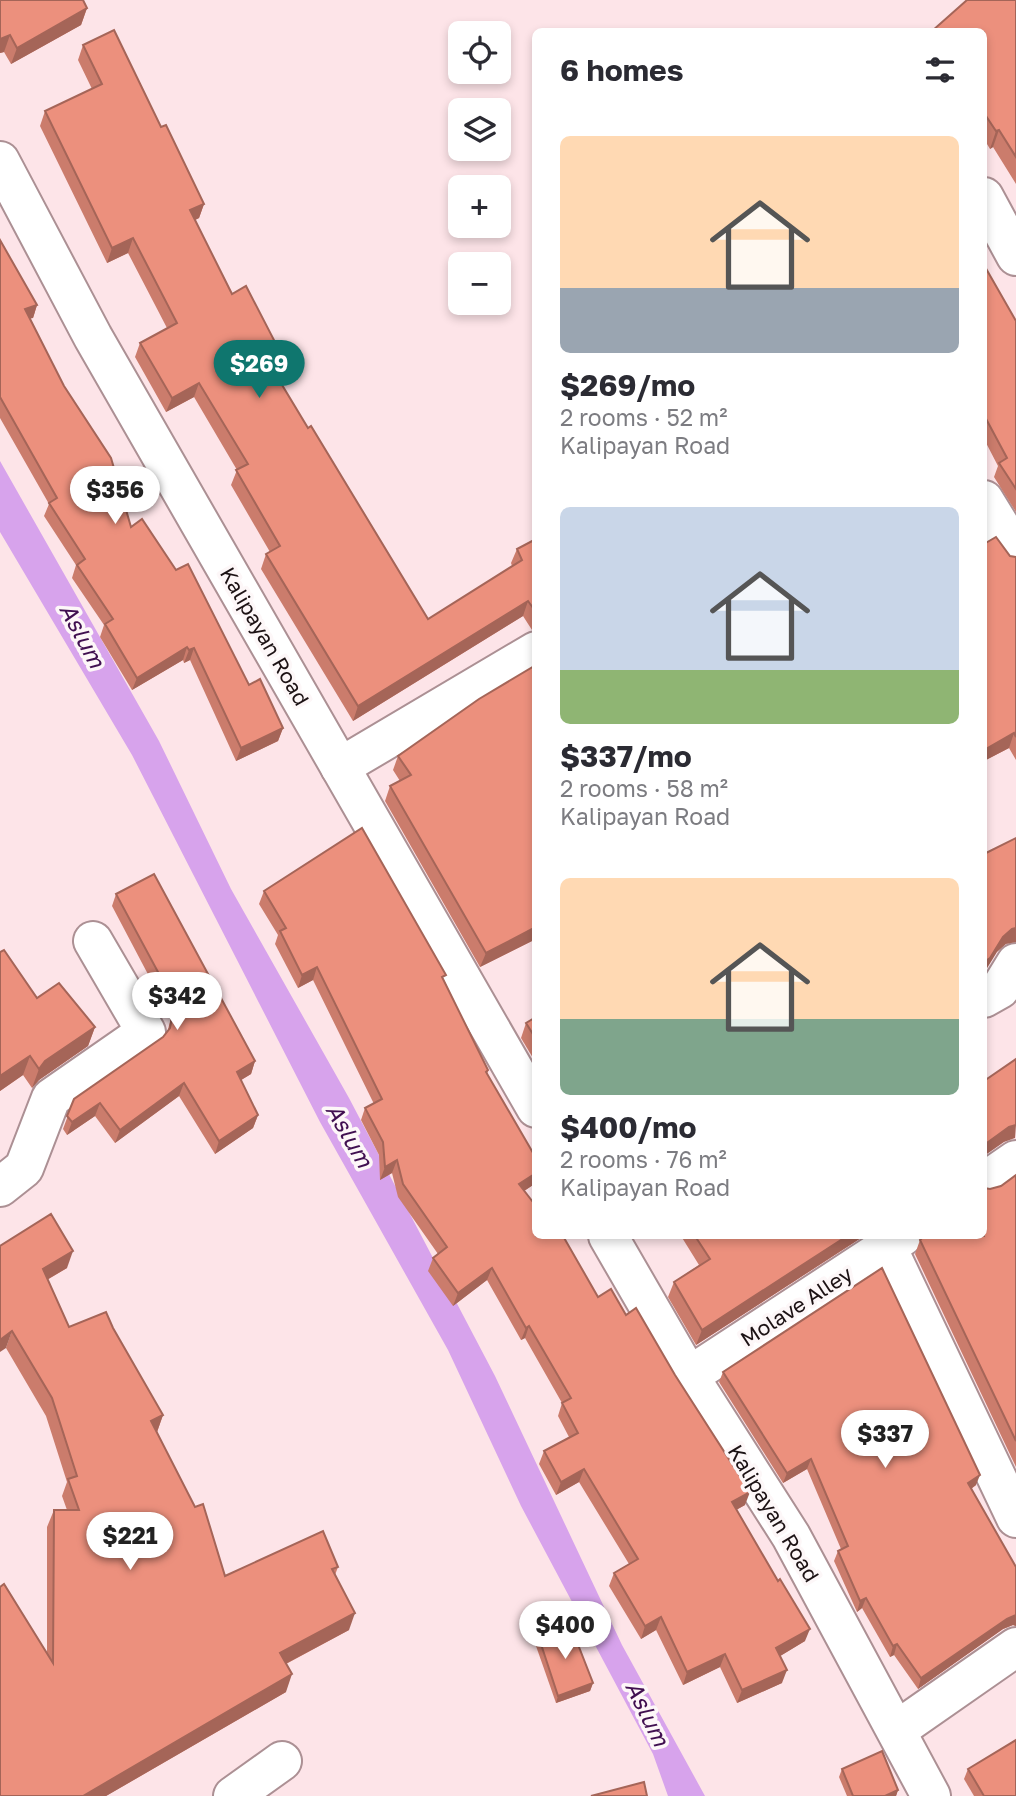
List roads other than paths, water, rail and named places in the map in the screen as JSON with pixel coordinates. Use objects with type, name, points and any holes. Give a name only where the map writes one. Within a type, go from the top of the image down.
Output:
[{"type":"street","name":"Kalipayan Road","points":[[0,161],[93,337],[532,1101]]},
{"type":"street","points":[[987,203],[1016,256]]},
{"type":"street","points":[[987,505],[1016,552]]},
{"type":"street","points":[[340,767],[532,653]]},
{"type":"street","points":[[0,1187],[24,1168],[51,1098],[146,1032],[93,941]]},
{"type":"street","points":[[987,996],[1000,989],[1016,963]]},
{"type":"street","points":[[987,1180],[1016,1160]]},
{"type":"street","name":"Kalipayan Road","points":[[610,1239],[689,1376],[790,1536],[931,1796]]},
{"type":"street","points":[[895,1241],[1016,1518]]},
{"type":"street","name":"Molave Alley","points":[[689,1376],[895,1241]]},
{"type":"street","points":[[897,1730],[1016,1647]]},
{"type":"street","points":[[233,1796],[282,1761]]},
{"type":"water","name":"Aslum","points":[[0,461],[159,741],[231,889],[349,1098],[495,1376],[622,1645],[705,1796],[668,1796],[653,1754],[521,1506],[448,1350],[320,1122],[132,755],[0,532]]}]
